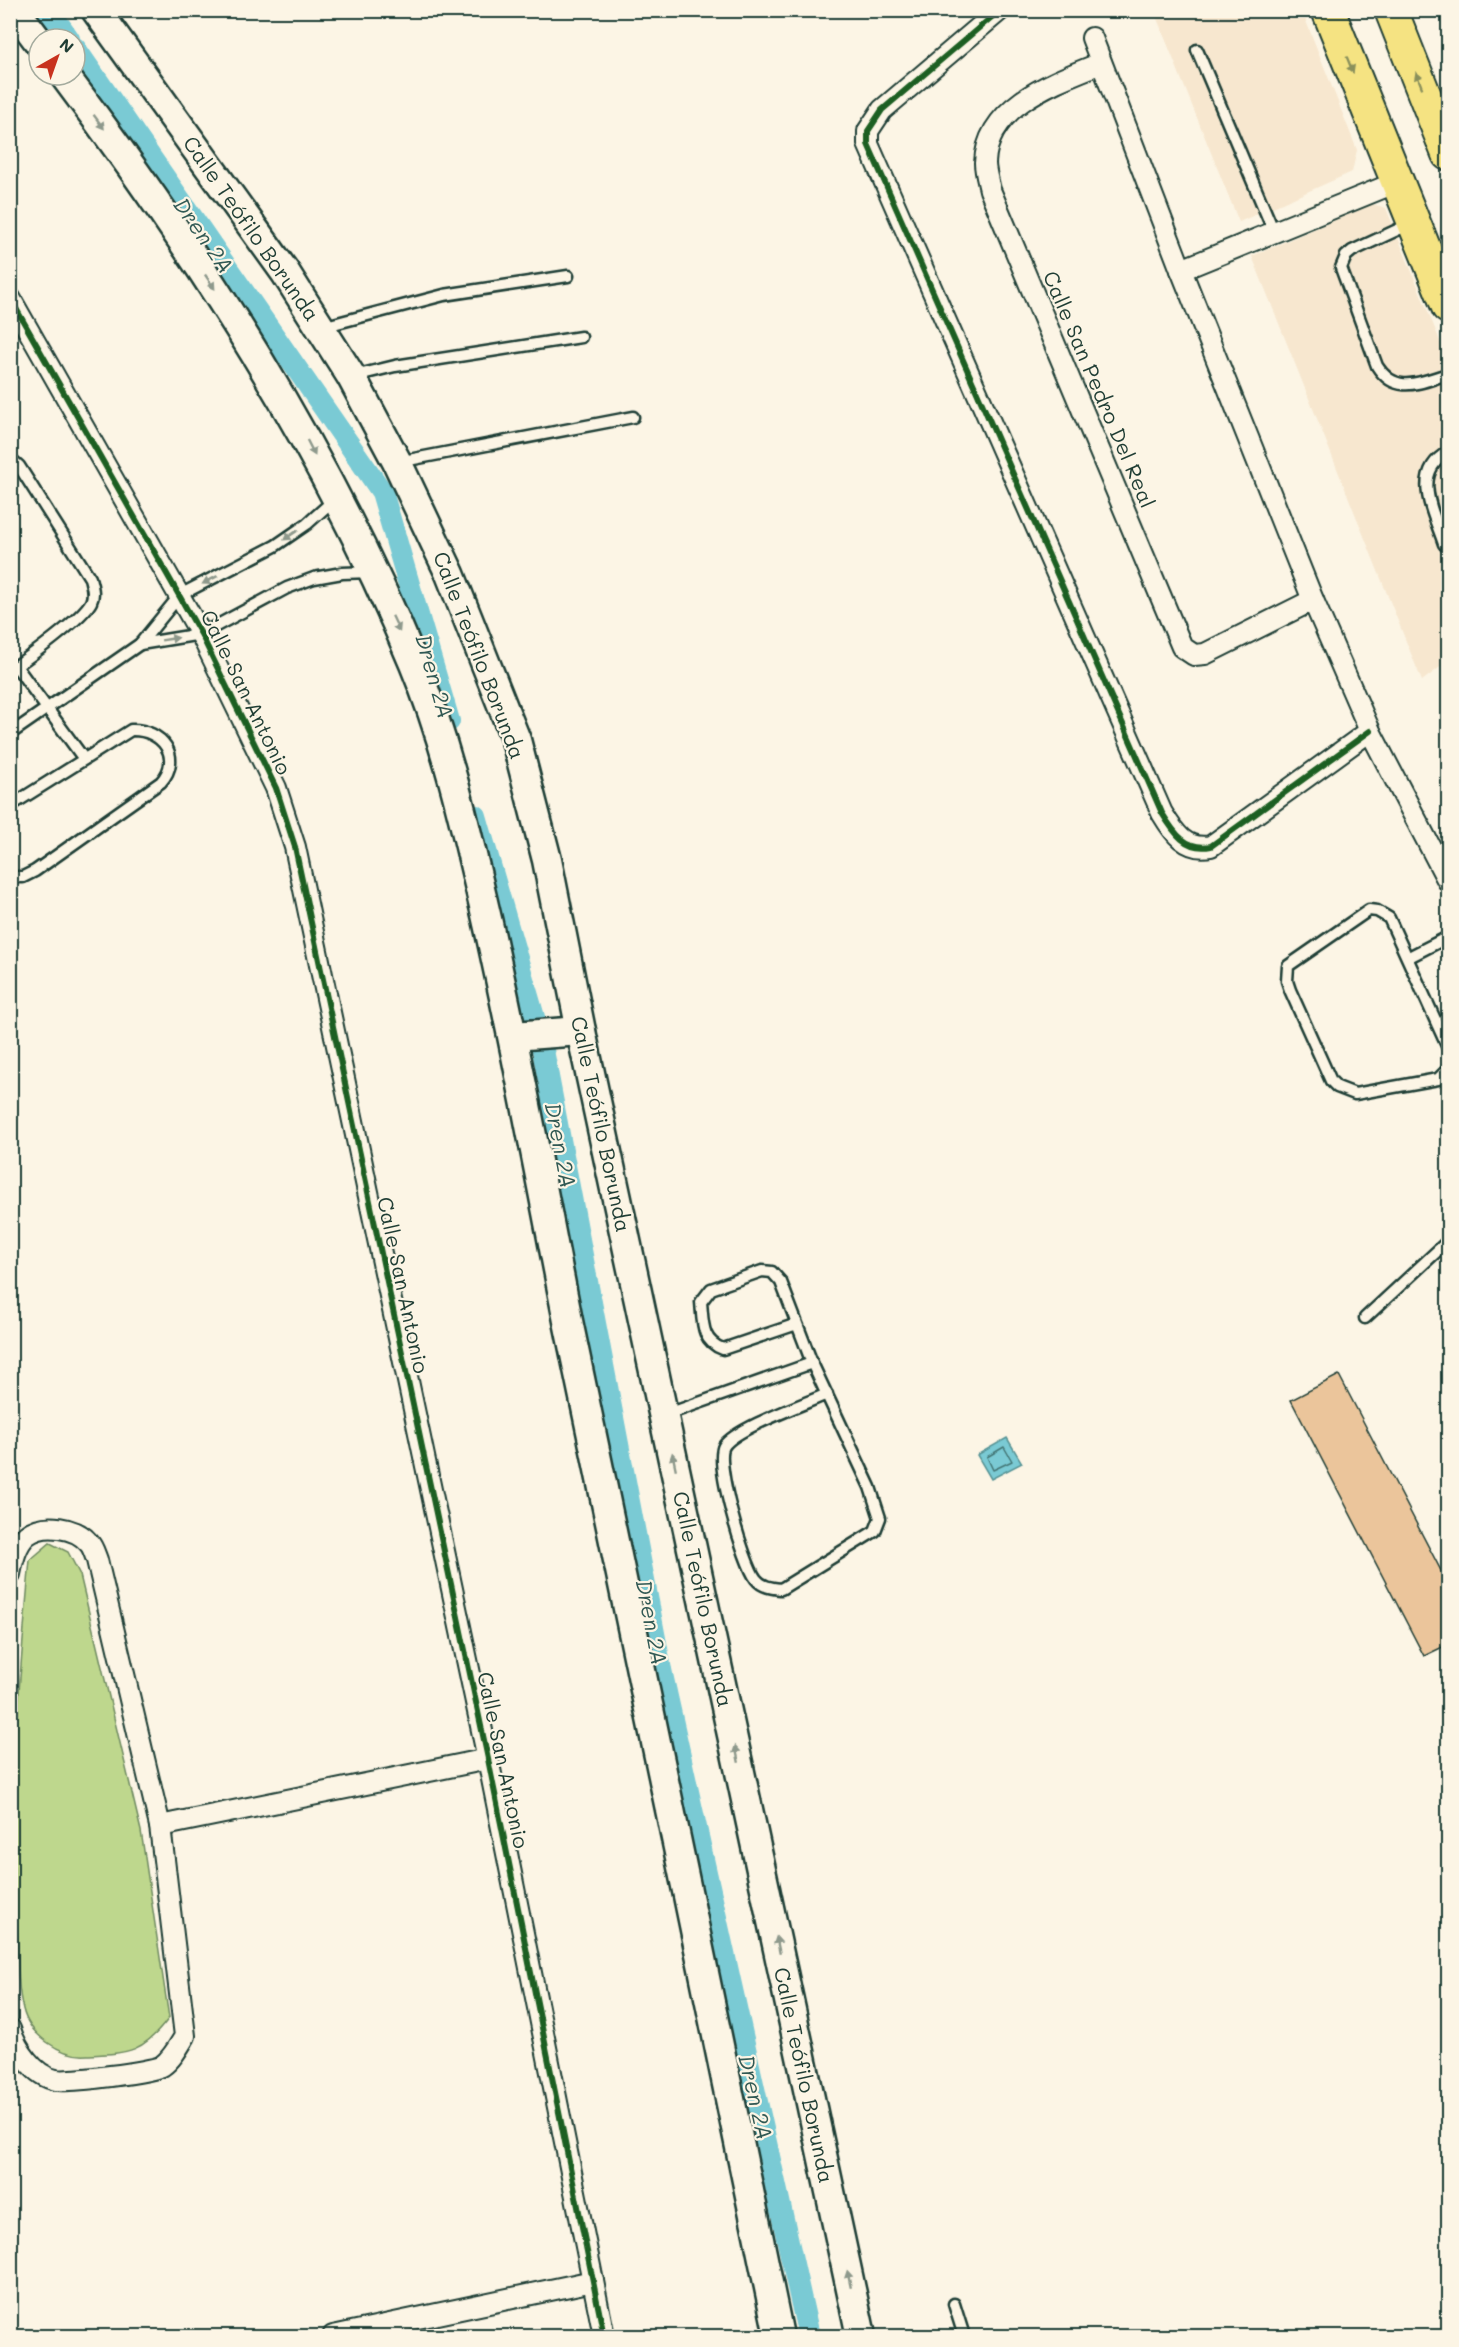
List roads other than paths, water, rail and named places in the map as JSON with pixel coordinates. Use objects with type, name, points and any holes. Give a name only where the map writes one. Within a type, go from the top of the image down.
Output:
[{"type":"main road","points":[[15,10],[28,27]]},
{"type":"main road","name":"Calle Teófilo Borunda","points":[[96,10],[285,272],[351,376],[397,462],[450,574],[516,740],[547,860],[574,1032],[665,1415],[861,2337]]},
{"type":"main road","points":[[1328,10],[1449,307]]},
{"type":"main road","points":[[1391,10],[1449,154]]},
{"type":"main road","points":[[73,87],[163,212],[234,319],[306,439],[337,498],[414,664],[449,765],[520,1036],[612,1540],[778,2337]]},
{"type":"main road","points":[[520,1036],[574,1032]]},
{"type":"street","points":[[1000,10],[882,110],[868,131],[868,144],[1162,813],[1171,827],[1190,846],[1199,848],[1212,846],[1370,731]]},
{"type":"street","points":[[1092,38],[1180,270],[1313,600],[1370,731],[1449,881]]},
{"type":"street","name":"Calle San Pedro Del Real","points":[[1101,63],[1042,87],[1019,104],[1002,122],[989,142],[985,164],[990,190],[1182,647],[1194,655],[1205,654],[1313,600]]},
{"type":"street","points":[[1180,270],[1397,182]]},
{"type":"street","name":"Calle San Antonio","points":[[10,298],[201,634],[276,788],[295,847],[488,1760],[604,2337]]},
{"type":"street","points":[[10,1574],[18,1547],[27,1535],[46,1527],[74,1531],[90,1543],[104,1586],[160,1826],[185,2036],[177,2050],[162,2066],[146,2072],[55,2080],[36,2069],[22,2055],[10,2030]]},
{"type":"street","points":[[160,1826],[488,1760]]},
{"type":"street","points":[[333,2337],[593,2281]]},
{"type":"lane","points":[[1197,50],[1274,232]]},
{"type":"lane","points":[[1413,222],[1352,251],[1346,256],[1341,268],[1377,366],[1384,377],[1406,385],[1449,374]]},
{"type":"lane","points":[[322,327],[444,295],[568,276]]},
{"type":"lane","points":[[351,376],[395,366],[581,337]]},
{"type":"lane","points":[[397,462],[633,417]]},
{"type":"lane","points":[[1449,452],[1430,471],[1425,487],[1444,544],[1449,548]]},
{"type":"lane","points":[[10,458],[19,466],[90,578],[93,590],[92,599],[78,617],[13,668],[48,709],[84,759]]},
{"type":"lane","points":[[10,734],[140,644],[180,596],[275,546],[307,524],[337,498]]},
{"type":"lane","points":[[140,644],[201,634],[286,588],[314,578],[342,573],[371,572]]},
{"type":"lane","points":[[10,806],[131,730],[142,730],[154,734],[163,743],[171,764],[168,774],[161,782],[35,871],[23,877],[10,877]]},
{"type":"lane","points":[[1449,1048],[1409,957],[1389,918],[1377,911],[1370,910],[1293,960],[1288,966],[1287,981],[1331,1081],[1336,1087],[1355,1094],[1438,1079],[1449,1069]]},
{"type":"lane","points":[[1409,957],[1449,937]]},
{"type":"lane","points":[[1365,1318],[1449,1241]]},
{"type":"lane","points":[[797,1324],[723,1348],[714,1345],[704,1331],[701,1302],[711,1289],[762,1271],[772,1272],[781,1282],[812,1363],[827,1394],[870,1487],[878,1509],[878,1526],[875,1531],[781,1589],[771,1588],[755,1578],[732,1512],[721,1466],[721,1454],[732,1438],[744,1431],[827,1394]]},
{"type":"lane","points":[[665,1415],[812,1363]]},
{"type":"lane","points":[[954,2304],[964,2337]]},
{"type":"water","points":[[1007,1438],[1022,1463],[991,1479],[977,1455]]},
{"type":"waterway","name":"Dren 2A","points":[[49,10],[61,27]]},
{"type":"waterway","name":"Dren 2A","points":[[87,65],[382,492],[449,721]]},
{"type":"waterway","name":"Dren 2A","points":[[476,816],[542,1045],[661,1670],[809,2336]]}]
